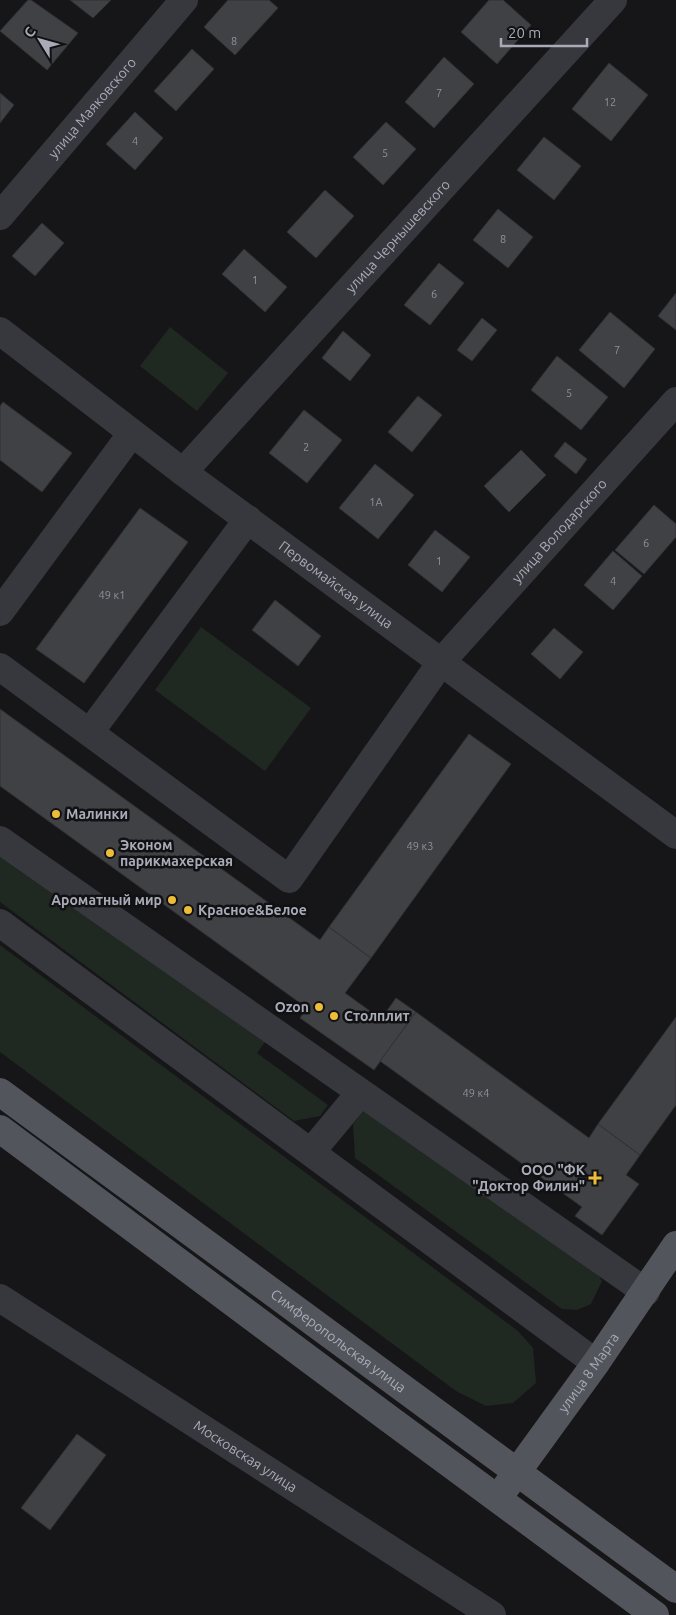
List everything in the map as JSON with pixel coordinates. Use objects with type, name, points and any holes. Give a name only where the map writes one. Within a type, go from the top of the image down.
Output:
[{"type":"main road","name":"Симферопольская улица","points":[[0,1092],[676,1589]]},
{"type":"main road","points":[[0,1129],[655,1615]]},
{"type":"main road","name":"улица 8 Марта","points":[[497,1499],[596,1363],[646,1292],[676,1245]]},
{"type":"street","name":"улица Маяковского","points":[[0,216],[184,0]]},
{"type":"street","name":"улица Чернышевского","points":[[183,472],[613,0]]},
{"type":"street","name":"Первомайская улица","points":[[0,331],[183,472],[676,835]]},
{"type":"street","name":"улица Володарского","points":[[90,732],[289,879],[442,661],[676,401]]},
{"type":"street","points":[[0,612],[132,433]]},
{"type":"street","points":[[0,667],[90,732],[248,519]]},
{"type":"street","points":[[0,840],[646,1292]]},
{"type":"street","points":[[0,922],[596,1363]]},
{"type":"street","points":[[311,1152],[360,1092]]},
{"type":"street","name":"Московская улица","points":[[0,1298],[492,1615]]},
{"type":"shaded area","points":[[170,327],[228,373],[197,411],[140,366]]},
{"type":"shaded area","points":[[201,627],[311,708],[265,771],[155,690]]},
{"type":"shaded area","points":[[0,857],[265,1042],[257,1053],[328,1105],[320,1116],[294,1121],[0,902]]},
{"type":"shaded area","points":[[0,945],[518,1331],[533,1348],[536,1383],[513,1403],[486,1406],[456,1391],[0,1052]]},
{"type":"shaded area","points":[[364,1110],[591,1263],[602,1281],[591,1304],[577,1310],[562,1309],[355,1158],[353,1124]]},
{"type":"building","points":[[28,0],[31,0],[78,33],[47,70],[0,31]]},
{"type":"building","points":[[70,0],[111,0],[93,18]]},
{"type":"building","points":[[228,0],[269,0],[278,8],[235,55],[204,27]]},
{"type":"building","points":[[489,0],[503,0],[531,25],[497,64],[461,32]]},
{"type":"building","points":[[192,49],[214,69],[176,111],[154,91]]},
{"type":"building","points":[[444,57],[474,84],[434,128],[405,102]]},
{"type":"building","points":[[609,63],[648,95],[611,141],[572,109]]},
{"type":"building","points":[[0,93],[14,105],[0,123]]},
{"type":"building","points":[[135,112],[163,138],[135,170],[106,144]]},
{"type":"building","points":[[386,122],[416,149],[383,185],[353,157]]},
{"type":"building","points":[[544,137],[581,166],[554,200],[517,170]]},
{"type":"building","points":[[325,190],[354,216],[316,258],[287,232]]},
{"type":"building","points":[[498,209],[533,237],[508,268],[473,240]]},
{"type":"building","points":[[42,223],[64,243],[35,276],[12,256]]},
{"type":"building","points":[[244,249],[287,287],[265,312],[222,274]]},
{"type":"building","points":[[439,263],[464,283],[430,325],[404,305]]},
{"type":"building","points":[[676,293],[676,330],[658,316]]},
{"type":"building","points":[[610,312],[655,349],[624,388],[579,350]]},
{"type":"building","points":[[482,318],[497,330],[472,361],[457,350]]},
{"type":"building","points":[[343,331],[371,355],[350,381],[322,358]]},
{"type":"building","points":[[557,356],[608,397],[581,430],[531,390]]},
{"type":"building","points":[[418,396],[442,415],[412,452],[388,432]]},
{"type":"building","points":[[3,402],[72,453],[42,492],[0,460],[0,406]]},
{"type":"building","points":[[304,410],[342,440],[307,483],[269,453]]},
{"type":"building","points":[[565,442],[587,459],[576,474],[554,456]]},
{"type":"building","points":[[521,450],[546,475],[509,512],[484,486]]},
{"type":"building","points":[[375,464],[414,495],[378,539],[339,508]]},
{"type":"building","points":[[654,505],[676,524],[676,537],[644,574],[615,550]]},
{"type":"building","points":[[140,508],[188,542],[84,683],[36,649]]},
{"type":"building","points":[[435,530],[470,557],[442,592],[408,565]]},
{"type":"building","points":[[613,551],[642,576],[613,610],[584,585]]},
{"type":"building","points":[[275,600],[321,636],[298,666],[252,630]]},
{"type":"building","points":[[554,628],[583,652],[560,679],[531,654]]},
{"type":"building","points":[[0,709],[320,940],[329,927],[371,958],[345,993],[381,1019],[396,998],[416,1012],[374,1070],[300,1018],[307,1008],[0,786]]},
{"type":"building","points":[[469,734],[511,764],[371,958],[329,927]]},
{"type":"building","points":[[416,1012],[589,1138],[598,1124],[640,1155],[626,1175],[639,1184],[602,1235],[575,1216],[582,1207],[380,1061]]},
{"type":"building","points":[[676,1017],[676,1105],[640,1155],[598,1124]]},
{"type":"building","points":[[77,1434],[106,1455],[50,1530],[21,1508]]},
{"type":"place","name":"Малинки","points":[[56,814]]},
{"type":"place","name":"Эконом парикмахерская","points":[[110,853]]},
{"type":"place","name":"Ароматный мир","points":[[172,900]]},
{"type":"place","name":"Красное&Белое","points":[[188,910]]},
{"type":"place","name":"Ozon","points":[[319,1007]]},
{"type":"place","name":"Столплит","points":[[334,1016]]},
{"type":"place","name":"ООО \"ФК \"Доктор Филин\"","points":[[595,1178]]}]
